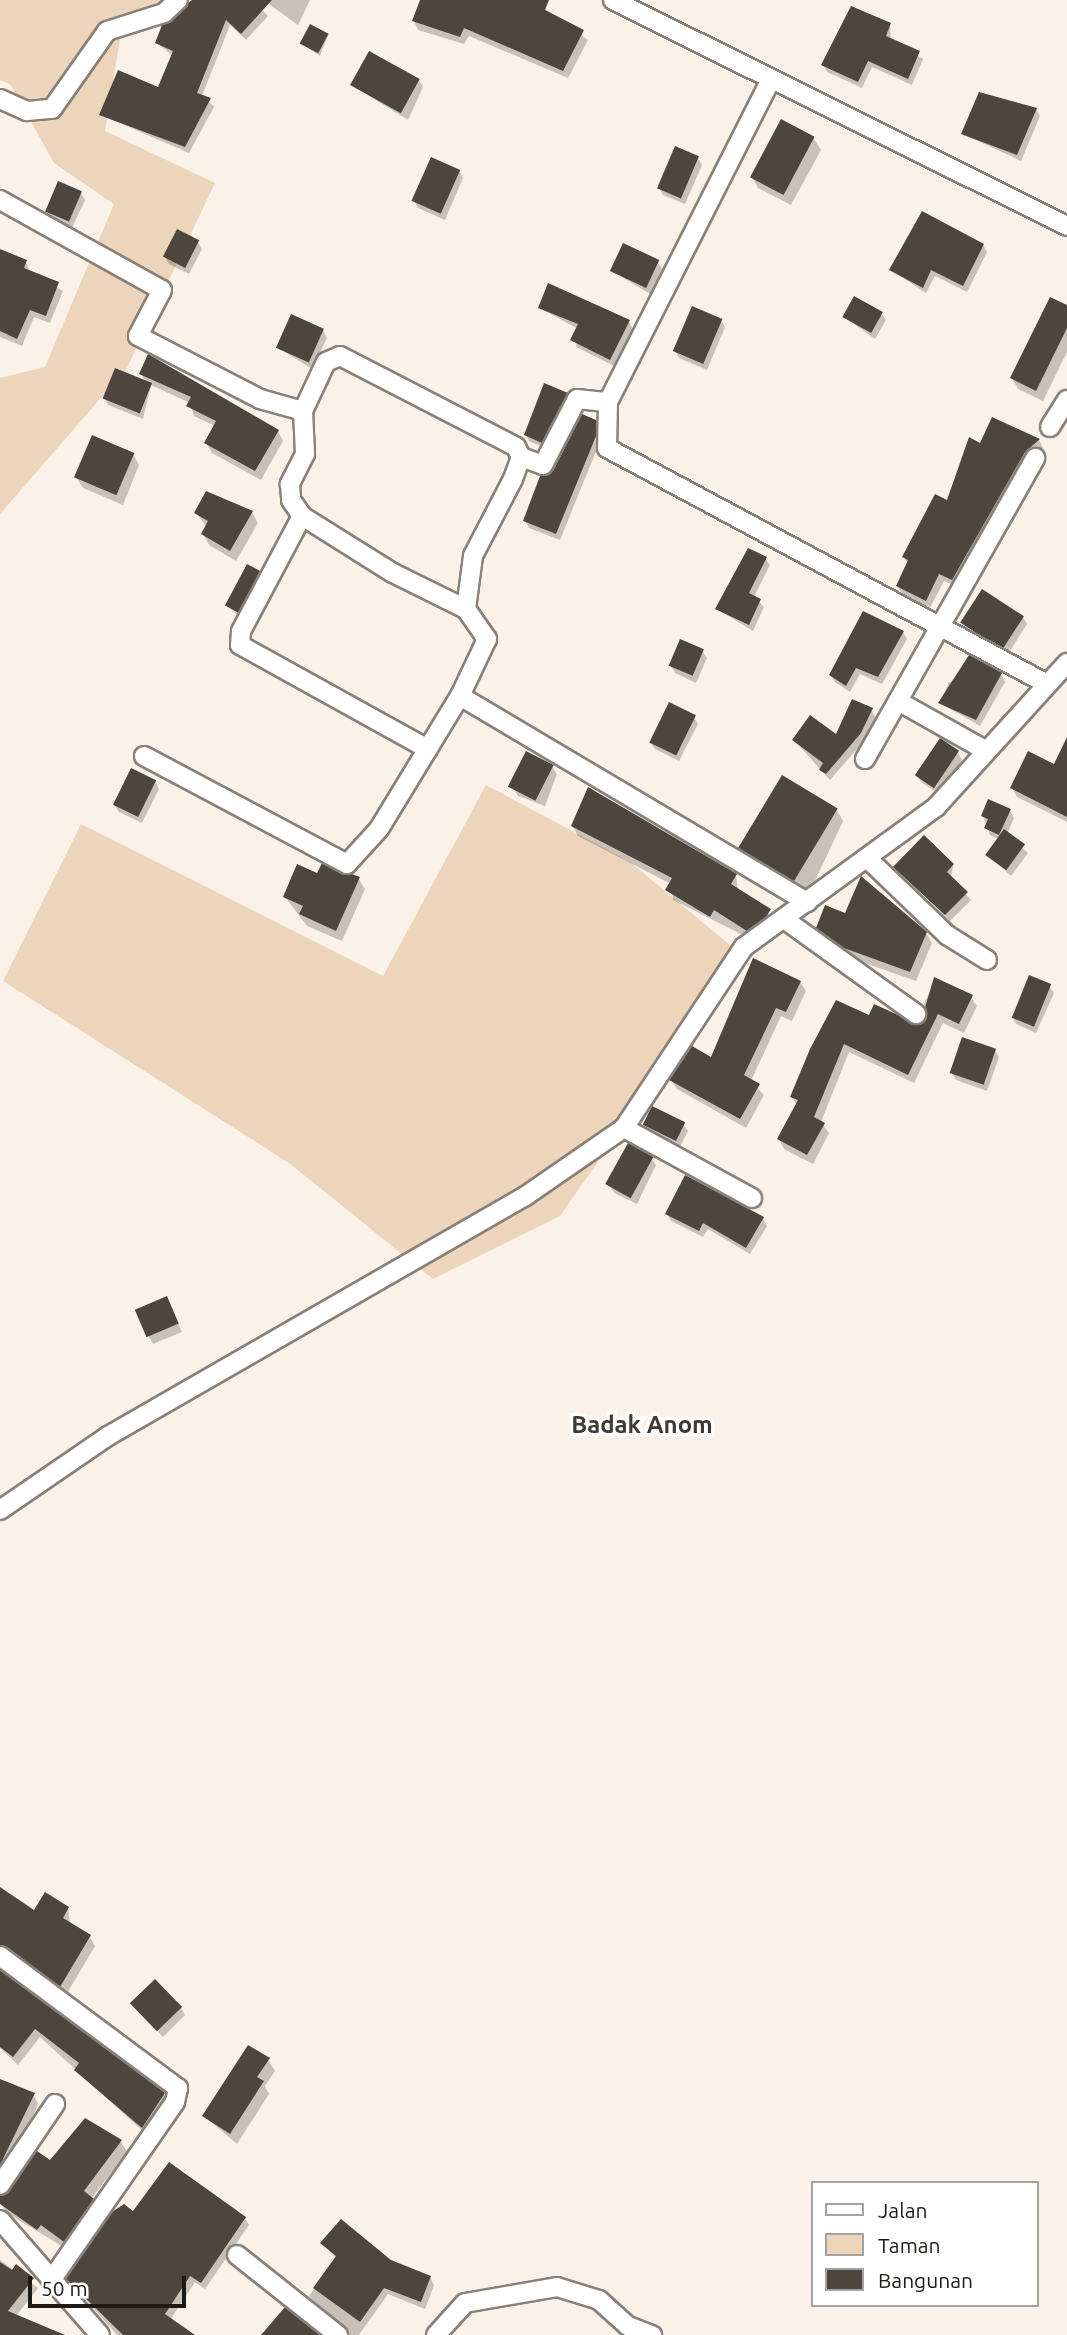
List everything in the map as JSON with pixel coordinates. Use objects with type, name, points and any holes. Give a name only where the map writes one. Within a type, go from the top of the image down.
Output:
[{"type":"street","points":[[0,99],[27,111],[51,109],[107,31],[164,13],[177,0]]},
{"type":"street","points":[[613,0],[770,81],[1067,226]]},
{"type":"street","points":[[770,81],[608,402],[607,448],[1045,683]]},
{"type":"street","points":[[0,200],[162,290],[138,336],[260,399],[303,411]]},
{"type":"street","points":[[144,756],[347,864],[379,829],[460,696],[487,639],[466,609],[393,573],[302,516],[291,500],[290,484],[305,454],[303,411],[326,362],[340,356],[516,447],[521,457],[543,465],[577,399],[608,402]]},
{"type":"street","points":[[1051,427],[1067,400]]},
{"type":"street","points":[[466,609],[472,556],[521,457]]},
{"type":"street","points":[[865,759],[1035,458]]},
{"type":"street","points":[[302,516],[241,631],[240,645],[428,749]]},
{"type":"street","points":[[0,1510],[108,1436],[524,1197],[624,1128],[729,967],[761,932],[868,859],[936,807],[1045,683],[1067,663]]},
{"type":"street","points":[[460,696],[807,902]]},
{"type":"street","points":[[898,701],[985,750]]},
{"type":"street","points":[[868,859],[947,935],[988,960]]},
{"type":"street","points":[[783,919],[916,1014]]},
{"type":"street","points":[[624,1128],[752,1198]]},
{"type":"street","points":[[0,1955],[178,2088],[175,2102],[52,2279]]},
{"type":"street","points":[[0,2185],[55,2104]]},
{"type":"street","points":[[0,2220],[52,2279],[89,2331]]},
{"type":"street","points":[[237,2255],[338,2335]]},
{"type":"street","points":[[436,2335],[465,2303],[557,2287],[598,2300],[628,2326],[652,2335]]},
{"type":"green space","points":[[0,0],[162,0],[123,21],[105,131],[215,183],[127,368],[0,514],[0,378],[45,367],[114,204],[54,163],[10,84],[0,80]]},
{"type":"green space","points":[[486,785],[630,862],[742,955],[560,1216],[433,1279],[289,1163],[3,981],[81,824],[383,976]]},
{"type":"building","points":[[192,0],[272,0],[241,34],[226,20],[197,93],[211,98],[185,147],[99,115],[118,70],[158,87],[173,51],[155,43],[162,25]]},
{"type":"building","points":[[420,0],[549,0],[545,10],[584,30],[563,71],[464,28],[460,37],[412,21]]},
{"type":"building","points":[[851,6],[891,23],[886,36],[920,51],[908,79],[868,61],[858,82],[821,65]]},
{"type":"building","points":[[310,24],[329,34],[318,53],[300,43]]},
{"type":"building","points":[[369,51],[420,79],[401,113],[350,85]]},
{"type":"building","points":[[979,92],[1037,108],[1017,155],[961,134]]},
{"type":"building","points":[[781,119],[815,137],[784,195],[750,177]]},
{"type":"building","points":[[675,146],[699,156],[681,199],[657,188]]},
{"type":"building","points":[[431,157],[460,170],[441,214],[411,201]]},
{"type":"building","points":[[58,181],[82,191],[69,222],[45,211]]},
{"type":"building","points":[[922,211],[984,244],[963,286],[931,270],[923,288],[889,270]]},
{"type":"building","points":[[177,229],[199,240],[185,268],[163,257]]},
{"type":"building","points":[[623,243],[659,260],[646,288],[610,271]]},
{"type":"building","points":[[0,249],[27,260],[24,268],[59,282],[46,316],[30,310],[17,339],[0,331]]},
{"type":"building","points":[[548,283],[630,320],[610,360],[570,340],[578,324],[538,308]]},
{"type":"building","points":[[854,296],[883,312],[871,333],[842,317]]},
{"type":"building","points":[[1050,297],[1067,305],[1067,328],[1036,391],[1010,378]]},
{"type":"building","points":[[692,306],[722,319],[703,364],[673,351]]},
{"type":"building","points":[[291,314],[324,329],[309,362],[276,348]]},
{"type":"building","points":[[148,354],[279,430],[255,471],[204,443],[216,421],[186,406],[191,397],[139,374]]},
{"type":"building","points":[[115,368],[152,383],[140,414],[103,399]]},
{"type":"building","points":[[544,383],[568,393],[542,443],[524,435]]},
{"type":"building","points":[[582,414],[596,420],[596,436],[556,534],[523,521],[540,476],[553,471]]},
{"type":"building","points":[[992,417],[1040,439],[1025,452],[952,580],[939,574],[926,601],[896,586],[908,560],[902,557],[935,494],[947,500],[969,437],[980,443]]},
{"type":"building","points":[[92,435],[134,453],[116,495],[74,477]]},
{"type":"building","points":[[206,491],[253,511],[230,551],[201,534],[208,521],[194,513]]},
{"type":"building","points":[[748,548],[767,557],[749,593],[761,599],[749,625],[715,609]]},
{"type":"building","points":[[247,564],[260,571],[238,613],[225,605]]},
{"type":"building","points":[[982,589],[1024,616],[1002,650],[960,623]]},
{"type":"building","points":[[863,611],[904,631],[878,677],[856,668],[846,686],[829,675]]},
{"type":"building","points":[[680,639],[704,649],[693,676],[669,666]]},
{"type":"building","points":[[969,655],[1002,673],[976,720],[938,703]]},
{"type":"building","points":[[852,699],[873,708],[861,733],[826,774],[819,770],[823,763],[792,740],[810,715],[836,734]]},
{"type":"building","points":[[669,702],[696,715],[676,756],[649,742]]},
{"type":"building","points":[[1067,737],[1067,817],[1010,788],[1028,751],[1054,764]]},
{"type":"building","points":[[940,738],[959,751],[934,788],[915,775]]},
{"type":"building","points":[[526,751],[554,765],[535,801],[508,787]]},
{"type":"building","points":[[131,768],[156,780],[138,817],[113,805]]},
{"type":"building","points":[[782,775],[838,808],[794,881],[738,848]]},
{"type":"building","points":[[588,787],[737,874],[731,884],[771,909],[766,917],[747,931],[714,910],[710,917],[665,890],[672,878],[571,826]]},
{"type":"building","points":[[988,799],[1011,809],[999,835],[984,828],[988,819],[981,816]]},
{"type":"building","points":[[1004,829],[1025,844],[1006,870],[985,855]]},
{"type":"building","points":[[924,835],[954,864],[947,872],[968,892],[945,915],[893,867]]},
{"type":"building","points":[[322,863],[360,877],[336,931],[299,914],[303,906],[283,897],[297,864],[317,873]]},
{"type":"building","points":[[861,876],[927,932],[910,972],[844,948],[816,928],[825,905],[845,913]]},
{"type":"building","points":[[753,958],[801,981],[786,1012],[776,1008],[744,1075],[760,1084],[740,1119],[669,1080],[692,1046],[711,1057]]},
{"type":"building","points":[[1029,975],[1051,984],[1034,1027],[1012,1018]]},
{"type":"building","points":[[934,977],[973,995],[959,1024],[938,1014],[908,1075],[844,1044],[814,1117],[825,1123],[807,1155],[777,1139],[798,1100],[790,1097],[810,1049],[836,1000],[869,1015],[874,1004],[920,1025]]},
{"type":"building","points":[[962,1037],[996,1049],[984,1085],[950,1073]]},
{"type":"building","points":[[652,1106],[685,1122],[676,1141],[643,1125]]},
{"type":"building","points":[[628,1143],[653,1157],[631,1198],[605,1184]]},
{"type":"building","points":[[685,1175],[764,1217],[746,1248],[703,1223],[699,1231],[665,1214]]},
{"type":"building","points":[[167,1296],[179,1324],[147,1337],[135,1310]]},
{"type":"building","points":[[0,1887],[34,1910],[45,1892],[69,1907],[63,1918],[91,1935],[60,1987],[0,1945]]},
{"type":"building","points":[[0,1970],[165,2093],[142,2128],[74,2070],[79,2063],[35,2029],[13,2057],[0,2047]]},
{"type":"building","points":[[155,1979],[182,2007],[157,2031],[130,2003]]},
{"type":"building","points":[[248,2045],[270,2058],[257,2077],[264,2081],[230,2134],[202,2116]]},
{"type":"building","points":[[0,2079],[35,2093],[0,2165]]},
{"type":"building","points":[[85,2118],[122,2140],[84,2191],[94,2199],[64,2242],[41,2225],[37,2230],[0,2204],[0,2196],[37,2151],[50,2160]]},
{"type":"building","points":[[169,2162],[246,2217],[201,2283],[190,2276],[165,2314],[195,2335],[123,2335],[66,2279],[112,2212],[124,2204],[133,2211]]},
{"type":"building","points":[[341,2219],[391,2260],[431,2276],[421,2302],[384,2288],[360,2322],[313,2288],[336,2256],[320,2243]]},
{"type":"building","points":[[0,2262],[12,2270],[16,2264],[34,2278],[8,2311],[65,2335],[0,2335]]},
{"type":"building","points":[[285,2307],[320,2335],[261,2335]]},
{"type":"district","name":"Badak Anom","points":[[642,1425]]}]
